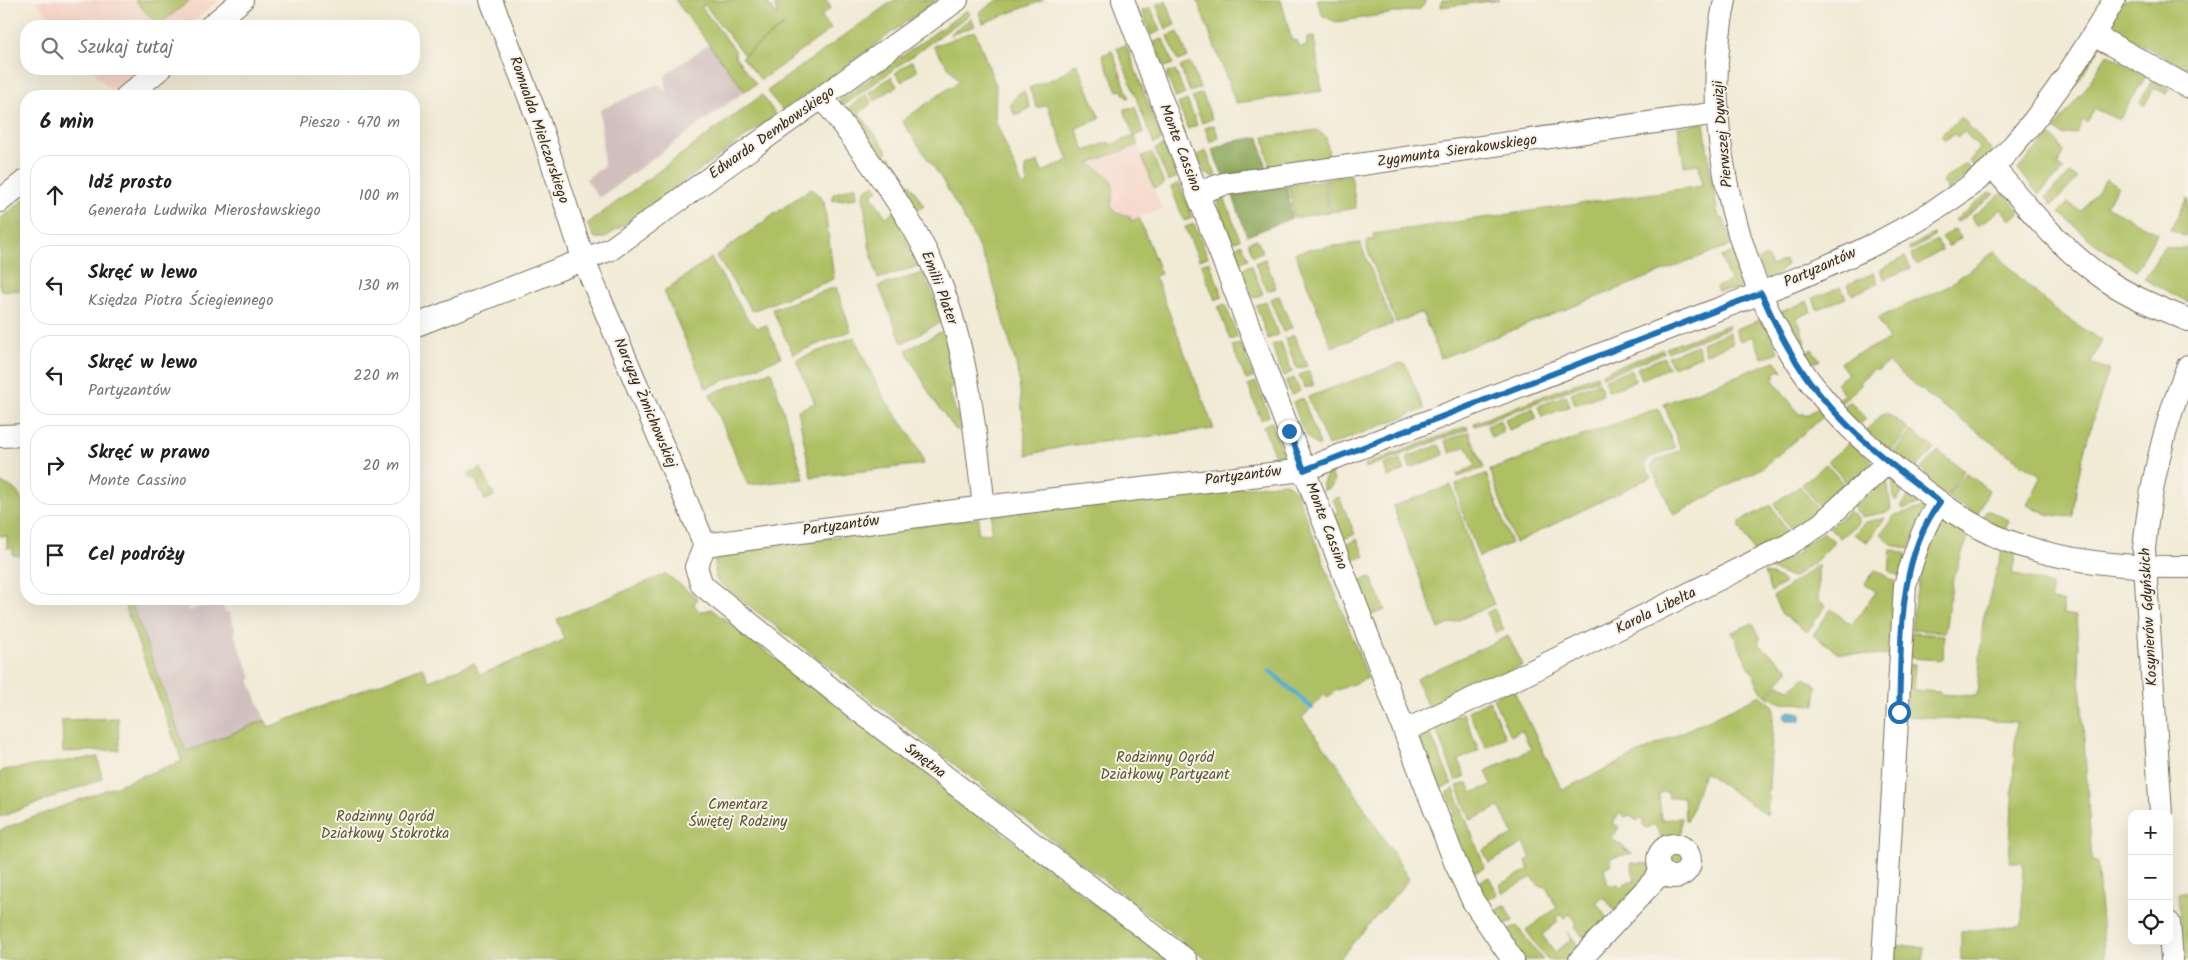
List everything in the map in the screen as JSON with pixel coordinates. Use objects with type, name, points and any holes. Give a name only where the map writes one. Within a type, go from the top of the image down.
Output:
[{"type":"street","points":[[218,20],[242,0]]},
{"type":"street","name":"Romualda Mielczarskiego","points":[[491,0],[538,122],[584,261]]},
{"type":"street","name":"Edwarda Dembowskiego","points":[[420,324],[584,261],[621,242],[957,0]]},
{"type":"street","name":"Monte Cassino","points":[[1122,0],[1406,730],[1455,862],[1473,901],[1512,960]]},
{"type":"street","name":"Pierwszej Dywizji","points":[[1725,0],[1717,59],[1718,113],[1729,202],[1761,293],[1790,353],[1822,398],[1888,462],[1940,502],[1989,532],[2050,555],[2079,561],[2188,567]]},
{"type":"street","name":"Partyzantów","points":[[705,544],[984,507],[1304,470],[1761,293],[1846,257],[1916,222],[1994,166],[2044,108],[2094,35],[2114,0]]},
{"type":"street","points":[[2094,35],[2188,87]]},
{"type":"street","points":[[134,90],[153,75]]},
{"type":"street","name":"Emilii Plater","points":[[822,98],[908,219],[939,278],[953,321],[967,378],[984,507]]},
{"type":"street","name":"Zygmunta Sierakowskiego","points":[[1197,193],[1224,184],[1718,113]]},
{"type":"street","points":[[1994,166],[2056,240],[2086,265],[2135,297],[2188,320]]},
{"type":"street","points":[[0,201],[20,185]]},
{"type":"street","name":"Narcyzy Żmichowskiej","points":[[584,261],[705,544]]},
{"type":"street","name":"Kosynierów Gdyńskich","points":[[2161,810],[2144,566],[2148,505],[2156,463],[2188,366]]},
{"type":"street","points":[[0,436],[20,435]]},
{"type":"street","name":"Karola Libelta","points":[[1406,730],[1539,668],[1788,545],[1821,524],[1888,462]]},
{"type":"street","points":[[1882,960],[1906,585],[1915,554],[1934,511],[1940,502]]},
{"type":"street","name":"Smętna","points":[[705,544],[696,567],[702,586],[854,707],[1186,960]]},
{"type":"street","points":[[1580,960],[1662,872]]},
{"type":"street","points":[[2171,945],[2172,960]]},
{"type":"shaded area","points":[[36,0],[219,0],[195,20],[52,20]]},
{"type":"shaded area","points":[[709,44],[745,91],[599,198],[586,179],[604,166],[600,110],[658,84],[667,94],[665,75]]},
{"type":"shaded area","points":[[97,75],[131,75],[113,90],[107,87]]},
{"type":"shaded area","points":[[1138,145],[1162,209],[1054,247],[1027,185]]},
{"type":"shaded area","points":[[124,605],[186,605],[189,611],[206,605],[222,605],[225,612],[229,613],[235,629],[234,634],[252,678],[249,680],[268,727],[182,761]]},
{"type":"green space","points":[[135,0],[190,0],[165,20],[153,20]]},
{"type":"green space","points":[[675,0],[774,0],[767,3],[778,17],[775,5],[787,0],[826,0],[831,8],[821,16],[831,29],[761,80],[742,57],[784,25],[744,55],[704,4],[702,8],[735,50],[735,56],[756,84],[745,91]]},
{"type":"green space","points":[[894,0],[937,0],[783,111],[767,91]]},
{"type":"green space","points":[[997,0],[1044,0],[983,23],[979,13]]},
{"type":"green space","points":[[1197,0],[1281,0],[1292,41],[1297,40],[1299,47],[1307,46],[1307,38],[1314,37],[1322,91],[1236,103]]},
{"type":"green space","points":[[1317,0],[1425,0],[1426,2],[1420,9],[1336,22],[1323,16]]},
{"type":"green space","points":[[1442,0],[1499,0],[1441,7]]},
{"type":"green space","points":[[2121,0],[2188,0],[2188,69],[2109,27]]},
{"type":"green space","points":[[1166,1],[1175,25],[1166,29],[1156,5]]},
{"type":"green space","points":[[1151,8],[1160,31],[1151,35],[1142,11]]},
{"type":"green space","points":[[967,10],[970,14],[843,106],[839,101]]},
{"type":"green space","points":[[971,18],[975,26],[950,35],[950,34]]},
{"type":"green space","points":[[975,31],[996,86],[995,120],[1023,187],[1027,185],[1025,167],[1038,162],[1042,172],[1069,160],[1047,105],[1037,108],[1029,88],[1057,77],[1077,63],[1100,119],[1076,128],[1085,151],[1109,142],[1110,145],[1134,136],[1138,145],[1089,163],[1111,180],[1113,189],[1111,207],[1116,213],[1130,216],[1131,221],[1139,218],[1161,274],[1155,276],[1214,429],[1066,446],[1027,455],[1018,372],[991,275],[971,231],[943,181],[902,121],[959,81],[933,46]]},
{"type":"green space","points":[[1178,32],[1188,57],[1178,61],[1168,36]]},
{"type":"green space","points":[[1163,39],[1173,64],[1164,67],[1154,42]]},
{"type":"green space","points":[[1126,45],[1162,140],[1154,144],[1117,48]]},
{"type":"green space","points":[[2095,49],[2098,51],[2076,85],[2047,123],[2043,120]]},
{"type":"green space","points":[[1112,51],[1129,97],[1127,98],[1122,90],[1117,91],[1102,55]]},
{"type":"green space","points":[[2107,54],[2146,76],[2119,120],[2095,109],[2087,122],[2083,120],[2076,133],[2063,135],[2054,129],[2086,88]]},
{"type":"green space","points":[[912,61],[918,70],[902,82],[895,73]]},
{"type":"green space","points":[[1190,63],[1200,88],[1190,92],[1180,67]]},
{"type":"green space","points":[[1175,70],[1185,94],[1176,98],[1166,74]]},
{"type":"green space","points":[[891,77],[897,86],[875,101],[869,92]]},
{"type":"green space","points":[[2152,80],[2169,89],[2166,94],[2154,88],[2144,106],[2140,102]]},
{"type":"green space","points":[[1024,91],[1030,108],[1018,115],[1014,114],[1010,104],[1019,93]]},
{"type":"green space","points":[[1202,93],[1212,119],[1202,123],[1192,97]]},
{"type":"green space","points":[[866,94],[872,103],[859,113],[888,152],[878,159],[845,111]]},
{"type":"green space","points":[[762,95],[776,115],[621,227],[604,238],[595,238],[587,224]]},
{"type":"green space","points":[[1187,100],[1197,125],[1188,129],[1178,104]]},
{"type":"green space","points":[[1135,107],[1143,132],[1134,136],[1124,109]]},
{"type":"green space","points":[[1961,117],[1993,152],[1975,168],[1969,161],[1980,149],[1964,131],[1957,137],[1954,134],[1945,140],[1941,135]]},
{"type":"green space","points":[[1704,123],[1719,219],[1723,218],[1733,244],[1441,358],[1423,315],[1419,313],[1396,323],[1367,248],[1366,241],[1374,239],[1373,234],[1702,186],[1699,164],[1684,166],[1678,127]]},
{"type":"green space","points":[[1214,125],[1219,138],[1210,142],[1205,128]]},
{"type":"green space","points":[[1317,130],[1326,137],[1330,161],[1270,169],[1264,137]]},
{"type":"green space","points":[[2049,136],[2058,142],[2064,153],[2057,166],[2064,170],[2038,194],[2018,169]]},
{"type":"green space","points":[[1259,137],[1267,171],[1223,176],[1212,150],[1230,142]]},
{"type":"green space","points":[[1164,145],[1177,177],[1168,181],[1155,149]]},
{"type":"green space","points":[[1206,151],[1216,175],[1215,177],[1204,172],[1197,155]]},
{"type":"green space","points":[[1152,153],[1164,184],[1154,188],[1142,156]]},
{"type":"green space","points":[[890,156],[908,182],[899,188],[882,163]]},
{"type":"green space","points":[[1965,163],[1972,171],[1948,191],[1942,181]]},
{"type":"green space","points":[[2070,174],[2078,178],[2052,205],[2046,197]]},
{"type":"green space","points":[[1351,175],[1356,208],[1330,212],[1326,179]]},
{"type":"green space","points":[[2106,179],[2118,186],[2106,206],[2157,233],[2136,271],[2093,242],[2059,212],[2068,203],[2082,211]]},
{"type":"green space","points":[[1324,180],[1328,212],[1294,218],[1289,185]]},
{"type":"green space","points":[[1179,183],[1192,218],[1184,221],[1171,187]]},
{"type":"green space","points":[[874,184],[878,190],[871,195],[886,217],[896,211],[910,236],[906,240],[921,265],[878,279],[869,245],[863,194],[866,189]]},
{"type":"green space","points":[[910,184],[924,206],[914,212],[901,191]]},
{"type":"green space","points":[[856,186],[857,198],[833,201],[833,194]]},
{"type":"green space","points":[[1287,186],[1292,218],[1247,236],[1233,196]]},
{"type":"green space","points":[[811,188],[824,201],[834,279],[752,311],[716,256]]},
{"type":"green space","points":[[2004,192],[2020,213],[2010,220],[2001,209],[1978,226],[1971,217]]},
{"type":"green space","points":[[1989,193],[1995,194],[1958,222],[1955,220]]},
{"type":"green space","points":[[1224,197],[1240,239],[1232,242],[1218,207],[1220,198]]},
{"type":"green space","points":[[2188,198],[2188,234],[2184,236],[2170,230]]},
{"type":"green space","points":[[20,203],[20,291],[0,290],[0,219]]},
{"type":"green space","points":[[1194,224],[1208,257],[1199,260],[1185,227]]},
{"type":"green space","points":[[1955,229],[1961,238],[1948,247],[1942,237]]},
{"type":"green space","points":[[1933,234],[1934,237],[1910,251],[1909,248]]},
{"type":"green space","points":[[1257,239],[1262,252],[1253,256],[1248,242]]},
{"type":"green space","points":[[1937,240],[1942,250],[1917,265],[1911,254]]},
{"type":"green space","points":[[1360,243],[1393,324],[1332,347],[1295,253],[1309,249]]},
{"type":"green space","points":[[1242,244],[1248,259],[1240,263],[1234,248]]},
{"type":"green space","points":[[2165,246],[2179,249],[2188,247],[2188,302],[2144,279]]},
{"type":"green space","points":[[1736,251],[1746,286],[1740,290],[1718,291],[1716,287],[1730,281],[1721,257]]},
{"type":"green space","points":[[1995,251],[2044,300],[2102,340],[2091,363],[2109,370],[2082,461],[2073,517],[2050,515],[2027,505],[2042,476],[2014,459],[1928,396],[1889,362],[1876,371],[1874,369],[1859,382],[1861,385],[1839,405],[1836,401],[1844,395],[1836,383],[1848,374],[1840,363],[1889,340],[1878,318],[1947,287]]},
{"type":"green space","points":[[1767,256],[1771,266],[1785,260],[1787,264],[1774,277],[1767,279],[1757,260]]},
{"type":"green space","points":[[1905,257],[1911,268],[1884,279],[1880,270]]},
{"type":"green space","points":[[711,258],[747,318],[758,328],[766,325],[781,357],[706,388],[664,291]]},
{"type":"green space","points":[[1265,259],[1276,288],[1267,291],[1255,263]]},
{"type":"green space","points":[[1209,261],[1223,297],[1215,300],[1201,264]]},
{"type":"green space","points":[[1251,265],[1263,294],[1253,298],[1241,269]]},
{"type":"green space","points":[[923,273],[945,320],[902,343],[879,286]]},
{"type":"green space","points":[[1874,273],[1878,283],[1852,295],[1848,284]]},
{"type":"green space","points":[[836,287],[851,331],[793,354],[772,309]]},
{"type":"green space","points":[[1841,287],[1846,298],[1817,309],[1813,298]]},
{"type":"green space","points":[[1279,296],[1292,328],[1283,332],[1270,299]]},
{"type":"green space","points":[[1266,301],[1278,335],[1268,339],[1256,305]]},
{"type":"green space","points":[[1807,301],[1811,312],[1797,318],[1806,342],[1797,346],[1781,312]]},
{"type":"green space","points":[[1225,304],[1238,337],[1230,340],[1218,307]]},
{"type":"green space","points":[[1763,319],[1779,352],[1762,358],[1753,336],[1740,341],[1735,329]]},
{"type":"green space","points":[[1728,325],[1729,328],[1667,352],[1666,348]]},
{"type":"green space","points":[[946,329],[960,381],[949,389],[961,429],[956,430],[932,398],[906,350]]},
{"type":"green space","points":[[1729,332],[1733,343],[1706,354],[1702,343]]},
{"type":"green space","points":[[1294,335],[1307,366],[1297,369],[1285,339]]},
{"type":"green space","points":[[854,337],[877,385],[906,428],[924,464],[811,477],[798,410],[815,403],[796,360]]},
{"type":"green space","points":[[1281,342],[1292,372],[1283,376],[1272,345]]},
{"type":"green space","points":[[1240,343],[1254,377],[1246,380],[1232,346]]},
{"type":"green space","points":[[1697,345],[1701,356],[1672,367],[1668,356]]},
{"type":"green space","points":[[1663,349],[1664,353],[1603,377],[1602,373]]},
{"type":"green space","points":[[1812,349],[1820,360],[1808,365],[1802,355]]},
{"type":"green space","points":[[1664,357],[1668,368],[1642,379],[1637,368]]},
{"type":"green space","points":[[1775,361],[1783,372],[1779,370],[1774,374],[1776,377],[1773,380],[1800,415],[1803,413],[1806,416],[1818,407],[1823,417],[1762,468],[1674,515],[1651,467],[1655,461],[1681,450],[1664,404]]},
{"type":"green space","points":[[1401,363],[1406,365],[1424,409],[1328,446],[1308,397]]},
{"type":"green space","points":[[1631,370],[1635,381],[1609,391],[1604,380]]},
{"type":"green space","points":[[771,371],[804,479],[748,485],[710,394]]},
{"type":"green space","points":[[1308,371],[1314,385],[1305,388],[1299,375]]},
{"type":"green space","points":[[1597,375],[1598,379],[1475,426],[1474,423]]},
{"type":"green space","points":[[1294,378],[1300,391],[1291,395],[1285,381]]},
{"type":"green space","points":[[1256,382],[1269,416],[1261,420],[1248,385]]},
{"type":"green space","points":[[1599,382],[1603,394],[1575,405],[1571,393]]},
{"type":"green space","points":[[1566,395],[1570,406],[1542,417],[1538,406]]},
{"type":"green space","points":[[1303,398],[1319,446],[1309,439],[1305,433],[1293,402]]},
{"type":"green space","points":[[1850,401],[1866,419],[1859,425],[1842,408]]},
{"type":"green space","points":[[1533,408],[1537,419],[1509,430],[1505,419]]},
{"type":"green space","points":[[1658,408],[1675,448],[1649,458],[1645,464],[1651,477],[1515,543],[1490,470]]},
{"type":"green space","points":[[1885,412],[1909,429],[1892,451],[1866,430]]},
{"type":"green space","points":[[1500,420],[1504,432],[1491,437],[1487,426]]},
{"type":"green space","points":[[1272,422],[1282,451],[1280,460],[1274,454],[1263,426]]},
{"type":"green space","points":[[1467,426],[1468,429],[1366,468],[1365,465]]},
{"type":"green space","points":[[1911,431],[1935,449],[1913,471],[1893,454]]},
{"type":"green space","points":[[1469,432],[1484,468],[1458,477],[1457,474],[1476,466],[1467,446],[1450,453],[1445,441]]},
{"type":"green space","points":[[1850,442],[1873,462],[1850,487],[1828,461]]},
{"type":"green space","points":[[1439,445],[1444,455],[1410,468],[1407,457]]},
{"type":"green space","points":[[1938,451],[1964,471],[1946,496],[1923,480],[1926,473],[1921,469]]},
{"type":"green space","points":[[1400,459],[1405,470],[1388,477],[1384,465]]},
{"type":"green space","points":[[1826,464],[1848,489],[1822,511],[1802,484]]},
{"type":"green space","points":[[481,468],[494,496],[485,500],[476,481],[467,475]]},
{"type":"green space","points":[[1329,470],[1334,481],[1332,486],[1323,491],[1323,483]]},
{"type":"green space","points":[[1966,473],[1989,490],[1977,515],[1947,496]]},
{"type":"green space","points":[[1486,474],[1511,543],[1479,557],[1461,508],[1456,484]]},
{"type":"green space","points":[[1887,478],[1891,509],[1888,512],[1861,517],[1853,507]]},
{"type":"green space","points":[[1892,478],[1906,488],[1896,501],[1894,499]]},
{"type":"green space","points":[[0,483],[11,487],[20,497],[20,556],[13,555],[13,548],[7,548],[7,536],[0,536]]},
{"type":"green space","name":"Rodzinny Ogród Działkowy Partyzant","points":[[1285,483],[1296,491],[1368,678],[1335,691],[1328,698],[1324,695],[1302,718],[1334,759],[1409,879],[1338,960],[1207,960],[716,580],[714,553],[979,518],[978,533],[991,534],[992,515]]},
{"type":"green space","points":[[1451,485],[1475,561],[1494,604],[1439,629],[1393,506]]},
{"type":"green space","points":[[1800,486],[1820,513],[1792,533],[1774,503]]},
{"type":"green space","points":[[1912,492],[1923,503],[1903,509],[1901,507]]},
{"type":"green space","points":[[1339,497],[1355,534],[1342,540],[1331,515],[1338,512],[1333,499]]},
{"type":"green space","points":[[1771,505],[1788,534],[1754,552],[1739,525],[1741,521]]},
{"type":"green space","points":[[1926,507],[1909,549],[1892,544],[1881,534],[1895,515]]},
{"type":"green space","points":[[1987,510],[2009,520],[2005,530],[1982,519]]},
{"type":"green space","points":[[1850,511],[1858,519],[1858,523],[1840,538],[1829,527]]},
{"type":"green space","points":[[1942,516],[1970,532],[1953,578],[1945,632],[1911,630],[1921,572]]},
{"type":"green space","points":[[1885,518],[1867,542],[1853,534],[1865,522]]},
{"type":"green space","points":[[1823,532],[1835,542],[1817,560],[1792,578],[1765,567],[1785,556],[1787,560],[1800,552],[1799,548]]},
{"type":"green space","points":[[1357,539],[1365,556],[1350,562],[1344,545]]},
{"type":"green space","points":[[2003,548],[2016,552],[2012,573],[2051,585],[2052,600],[2063,602],[2063,614],[2076,616],[2092,862],[2097,862],[2105,960],[1961,960],[1961,932],[2022,925],[2023,863],[2009,863],[2016,722],[1906,716],[1909,664],[1915,664],[1913,690],[1977,696],[1983,620]]},
{"type":"green space","points":[[1891,549],[1907,554],[1901,577],[1889,571]]},
{"type":"green space","points":[[1818,565],[1818,600],[1826,606],[1807,632],[1782,614],[1773,597]]},
{"type":"green space","points":[[1876,570],[1900,585],[1894,656],[1839,653],[1813,635],[1831,609],[1852,625],[1876,592],[1865,583]]},
{"type":"green space","points":[[1764,572],[1783,580],[1785,583],[1771,592]]},
{"type":"green space","points":[[666,574],[697,598],[694,605],[700,612],[711,609],[1168,960],[0,960],[0,830],[182,761],[124,605],[132,605],[186,752],[265,720],[269,727],[422,667],[429,681],[474,663],[480,675],[564,640],[557,619]]},
{"type":"green space","points":[[1371,577],[1385,610],[1371,615],[1358,581]]},
{"type":"green space","points":[[1494,609],[1504,630],[1496,633],[1486,613]]},
{"type":"green space","points":[[1753,623],[1761,639],[1758,641],[1761,646],[1789,669],[1767,696],[1761,691],[1732,632]]},
{"type":"green space","points":[[1911,633],[1944,635],[1943,660],[1910,658]]},
{"type":"green space","points":[[1508,636],[1523,665],[1429,710],[1416,679]]},
{"type":"green space","points":[[1805,678],[1817,686],[1815,705],[1782,702],[1768,697],[1779,684],[1790,689]]},
{"type":"green space","points":[[1513,689],[1562,790],[1760,695],[1774,706],[1767,815],[1704,772],[1688,820],[1685,820],[1684,797],[1669,798],[1668,792],[1659,793],[1661,820],[1681,818],[1680,837],[1663,840],[1654,824],[1647,828],[1642,824],[1644,821],[1640,818],[1637,821],[1629,815],[1626,817],[1620,813],[1613,823],[1619,827],[1612,839],[1629,851],[1623,850],[1633,853],[1610,858],[1612,865],[1604,868],[1608,886],[1618,884],[1623,888],[1625,883],[1635,881],[1631,863],[1651,864],[1652,873],[1615,911],[1604,897],[1596,902],[1608,919],[1586,941],[1574,926],[1577,923],[1570,914],[1564,918],[1561,914],[1556,918],[1558,922],[1542,935],[1555,952],[1571,940],[1567,931],[1580,948],[1568,960],[1547,960],[1526,930],[1557,908],[1546,887],[1538,885],[1532,877],[1503,893],[1499,885],[1529,870],[1526,861],[1531,858],[1524,843],[1489,863],[1483,850],[1514,835],[1499,807],[1471,820],[1457,786],[1468,783],[1472,793],[1492,785],[1486,771],[1531,749],[1522,730],[1512,735],[1509,733],[1493,698]]},
{"type":"green space","points":[[1489,700],[1505,737],[1486,747],[1468,711]]},
{"type":"green space","points":[[1463,713],[1479,750],[1459,760],[1465,776],[1456,781],[1435,727]]},
{"type":"green space","points":[[118,718],[119,750],[63,752],[62,720]]},
{"type":"green space","points":[[1428,728],[1452,784],[1438,789],[1419,738],[1420,733]]},
{"type":"green space","points":[[98,757],[102,779],[0,817],[0,773],[3,770]]},
{"type":"green space","points":[[1454,789],[1485,868],[1471,874],[1449,815],[1455,813],[1447,792]]},
{"type":"green space","points":[[1671,851],[1679,851],[1685,857],[1685,865],[1679,871],[1671,871],[1665,865],[1665,857]]},
{"type":"green space","points":[[1489,877],[1498,895],[1485,901],[1476,883]]},
{"type":"green space","points":[[2188,892],[2188,960],[2183,960],[2178,894]]},
{"type":"green space","points":[[1505,906],[1513,921],[1499,926],[1491,912]]},
{"type":"green space","points":[[1517,926],[1543,960],[1523,960],[1504,933]]},
{"type":"green space","points":[[1892,945],[1925,947],[1923,960],[1892,960]]},
{"type":"water","points":[[1789,711],[1801,713],[1801,720],[1786,720],[1784,715]]},
{"type":"waterway","points":[[1270,671],[1312,708]]},
{"type":"route","points":[[1289,431],[1304,470],[1761,293],[1790,353],[1822,398],[1888,462],[1940,502],[1934,511],[1915,554],[1906,585],[1899,712]]},
{"type":"park label","name":"Cmentarz Świętej Rodziny","points":[[738,814]]},
{"type":"park label","name":"Rodzinny Ogród Działkowy Stokrotka","points":[[385,826]]}]
